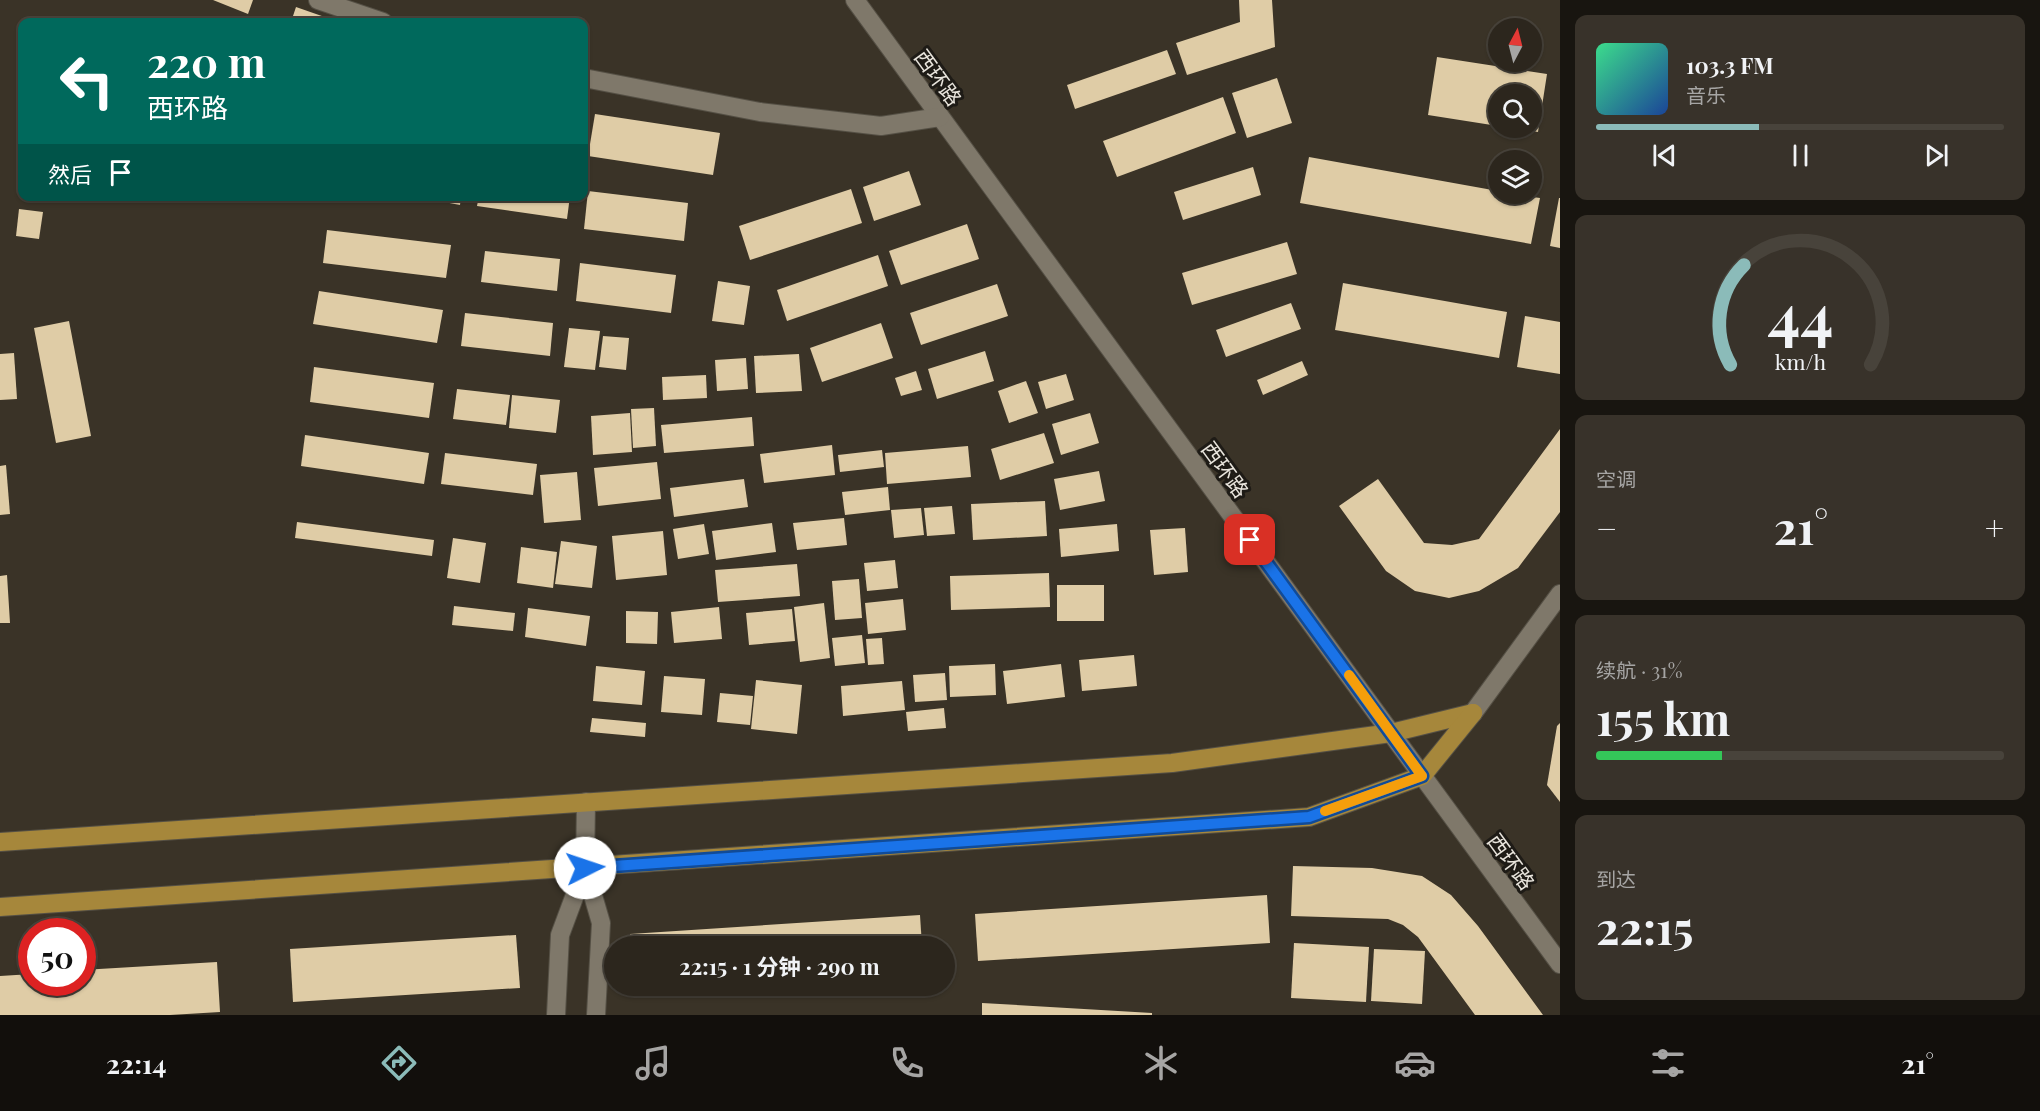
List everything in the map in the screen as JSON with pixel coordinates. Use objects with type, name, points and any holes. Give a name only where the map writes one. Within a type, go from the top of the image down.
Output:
[{"type":"main road","points":[[0,842],[1172,763],[1391,733],[1473,713]]},
{"type":"main road","points":[[0,907],[1309,817],[1422,776],[1473,713]]},
{"type":"street","points":[[318,0],[371,18]]},
{"type":"street","name":"西环路","points":[[855,0],[1560,964]]},
{"type":"street","points":[[588,79],[760,112],[881,126],[940,117]]},
{"type":"street","points":[[1473,713],[1560,594]]},
{"type":"street","points":[[586,802],[585,868],[601,923],[596,1015]]},
{"type":"street","points":[[556,1015],[560,935],[585,868]]},
{"type":"building","points":[[213,0],[253,0],[248,14]]},
{"type":"building","points":[[1239,0],[1272,0],[1275,47],[1187,75],[1176,43],[1240,22]]},
{"type":"building","points":[[296,7],[328,18],[292,18]]},
{"type":"building","points":[[1167,50],[1176,74],[1075,109],[1067,85]]},
{"type":"building","points":[[1437,57],[1488,65],[1488,72],[1547,74],[1542,106],[1542,84],[1488,84],[1488,124],[1428,115]]},
{"type":"building","points":[[1277,78],[1292,123],[1247,138],[1232,93]]},
{"type":"building","points":[[1223,97],[1236,133],[1117,177],[1103,141]]},
{"type":"building","points":[[595,114],[720,133],[713,175],[588,156]]},
{"type":"building","points":[[1309,157],[1488,189],[1488,204],[1539,204],[1531,244],[1300,203]]},
{"type":"building","points":[[1253,167],[1261,195],[1183,220],[1174,192]]},
{"type":"building","points":[[909,171],[921,205],[874,221],[863,187]]},
{"type":"building","points":[[851,189],[862,223],[750,260],[739,226]]},
{"type":"building","points":[[588,191],[688,203],[684,241],[584,229]]},
{"type":"building","points":[[1560,198],[1560,248],[1550,246]]},
{"type":"building","points":[[439,201],[460,201],[460,205]]},
{"type":"building","points":[[478,201],[569,201],[567,219],[477,206]]},
{"type":"building","points":[[19,209],[43,212],[39,239],[16,236]]},
{"type":"building","points":[[967,224],[979,259],[901,285],[889,251]]},
{"type":"building","points":[[327,230],[451,245],[446,278],[323,263]]},
{"type":"building","points":[[1287,242],[1297,274],[1192,305],[1182,273]]},
{"type":"building","points":[[485,251],[560,259],[557,291],[481,282]]},
{"type":"building","points":[[878,255],[888,286],[787,321],[777,290]]},
{"type":"building","points":[[580,263],[676,275],[671,313],[576,301]]},
{"type":"building","points":[[718,281],[750,286],[744,325],[712,321]]},
{"type":"building","points":[[1343,283],[1507,312],[1499,358],[1335,330]]},
{"type":"building","points":[[997,284],[1008,316],[921,345],[910,313]]},
{"type":"building","points":[[319,291],[443,310],[437,343],[313,324]]},
{"type":"building","points":[[1291,303],[1301,329],[1226,357],[1216,330]]},
{"type":"building","points":[[465,313],[553,323],[550,356],[461,346]]},
{"type":"building","points":[[1525,316],[1560,322],[1560,374],[1517,367]]},
{"type":"building","points":[[69,321],[91,436],[56,443],[34,328]]},
{"type":"building","points":[[881,323],[893,358],[822,382],[810,348]]},
{"type":"building","points":[[569,328],[600,331],[595,370],[564,367]]},
{"type":"building","points":[[603,336],[629,338],[626,370],[599,367]]},
{"type":"building","points":[[985,351],[994,381],[937,399],[928,369]]},
{"type":"building","points":[[14,353],[17,399],[0,400],[0,354]]},
{"type":"building","points":[[799,354],[802,391],[756,393],[754,356]]},
{"type":"building","points":[[746,358],[748,389],[717,391],[715,360]]},
{"type":"building","points":[[1302,361],[1308,375],[1263,395],[1257,380]]},
{"type":"building","points":[[314,367],[434,383],[429,418],[310,402]]},
{"type":"building","points":[[916,371],[922,390],[901,396],[895,378]]},
{"type":"building","points":[[1066,374],[1074,400],[1046,409],[1038,382]]},
{"type":"building","points":[[706,375],[707,398],[663,400],[662,377]]},
{"type":"building","points":[[1026,381],[1038,413],[1009,423],[998,391]]},
{"type":"building","points":[[457,389],[510,395],[506,425],[453,419]]},
{"type":"building","points":[[512,395],[560,400],[556,433],[509,428]]},
{"type":"building","points":[[654,408],[656,446],[633,448],[631,409]]},
{"type":"building","points":[[630,413],[632,452],[593,455],[591,416]]},
{"type":"building","points":[[1090,413],[1099,443],[1061,455],[1052,424]]},
{"type":"building","points":[[752,417],[754,446],[664,453],[661,425]]},
{"type":"building","points":[[1560,429],[1560,512],[1518,568],[1479,591],[1449,598],[1415,591],[1386,571],[1339,506],[1378,479],[1424,543],[1452,545],[1479,539]]},
{"type":"building","points":[[1044,433],[1054,463],[1000,480],[991,449]]},
{"type":"building","points":[[305,435],[429,453],[424,484],[301,466]]},
{"type":"building","points":[[832,445],[835,475],[764,483],[760,454]]},
{"type":"building","points":[[968,446],[971,477],[887,484],[885,453]]},
{"type":"building","points":[[882,450],[884,467],[840,472],[838,455]]},
{"type":"building","points":[[445,453],[537,464],[533,495],[441,484]]},
{"type":"building","points":[[657,462],[661,499],[598,506],[594,468]]},
{"type":"building","points":[[6,465],[10,514],[0,515],[0,466]]},
{"type":"building","points":[[1099,471],[1105,501],[1060,510],[1054,479]]},
{"type":"building","points":[[577,472],[581,520],[544,523],[540,475]]},
{"type":"building","points":[[744,479],[748,507],[674,517],[670,488]]},
{"type":"building","points":[[888,487],[890,510],[845,515],[842,492]]},
{"type":"building","points":[[1045,501],[1047,536],[973,540],[971,504]]},
{"type":"building","points":[[952,506],[955,534],[927,536],[924,508]]},
{"type":"building","points":[[921,508],[924,535],[894,538],[891,510]]},
{"type":"building","points":[[844,518],[847,545],[797,550],[793,523]]},
{"type":"building","points":[[297,522],[434,540],[432,556],[295,538]]},
{"type":"building","points":[[772,523],[776,552],[716,560],[712,531]]},
{"type":"building","points":[[704,524],[709,554],[678,559],[673,529]]},
{"type":"building","points":[[1117,524],[1119,551],[1061,557],[1059,529]]},
{"type":"building","points":[[1185,528],[1188,572],[1154,575],[1150,530]]},
{"type":"building","points":[[663,531],[667,575],[616,580],[612,536]]},
{"type":"building","points":[[453,538],[486,543],[480,583],[447,578]]},
{"type":"building","points":[[561,541],[597,546],[592,588],[555,584]]},
{"type":"building","points":[[521,547],[557,552],[553,588],[517,583]]},
{"type":"building","points":[[895,560],[898,588],[867,591],[864,563]]},
{"type":"building","points":[[797,564],[800,596],[718,602],[715,570]]},
{"type":"building","points":[[1049,573],[1050,607],[951,610],[950,576]]},
{"type":"building","points":[[7,575],[10,623],[0,623],[0,576]]},
{"type":"building","points":[[859,579],[862,618],[835,620],[832,581]]},
{"type":"building","points":[[1057,585],[1104,585],[1104,621],[1057,621]]},
{"type":"building","points":[[903,599],[906,630],[868,634],[865,603]]},
{"type":"building","points":[[824,603],[830,658],[800,662],[794,607]]},
{"type":"building","points":[[454,606],[515,613],[513,631],[452,625]]},
{"type":"building","points":[[719,607],[722,639],[674,643],[671,612]]},
{"type":"building","points":[[528,608],[590,616],[586,646],[525,637]]},
{"type":"building","points":[[792,609],[795,641],[749,645],[746,613]]},
{"type":"building","points":[[626,611],[658,612],[657,644],[626,643]]},
{"type":"building","points":[[862,635],[865,663],[835,666],[832,638]]},
{"type":"building","points":[[882,638],[884,664],[868,665],[866,639]]},
{"type":"building","points":[[1134,655],[1137,686],[1082,691],[1079,660]]},
{"type":"building","points":[[995,664],[996,695],[950,697],[949,666]]},
{"type":"building","points":[[1061,664],[1065,697],[1007,704],[1003,671]]},
{"type":"building","points":[[596,666],[645,671],[642,705],[593,701]]},
{"type":"building","points":[[945,673],[947,700],[915,702],[913,675]]},
{"type":"building","points":[[664,676],[705,679],[702,715],[661,712]]},
{"type":"building","points":[[756,680],[802,685],[797,734],[751,729]]},
{"type":"building","points":[[902,681],[905,710],[843,716],[841,686]]},
{"type":"building","points":[[720,693],[753,696],[750,725],[717,722]]},
{"type":"building","points":[[944,708],[946,728],[908,731],[906,712]]},
{"type":"building","points":[[592,718],[646,723],[645,737],[590,732]]},
{"type":"building","points":[[1560,723],[1560,802],[1547,785],[1557,726]]},
{"type":"building","points":[[1293,866],[1372,868],[1422,876],[1451,895],[1478,926],[1543,1015],[1475,1015],[1418,937],[1403,925],[1388,919],[1291,916]]},
{"type":"building","points":[[1267,895],[1270,943],[978,961],[975,914]]},
{"type":"building","points":[[920,915],[921,936],[630,936],[630,934]]},
{"type":"building","points":[[516,935],[520,988],[293,1002],[290,949]]},
{"type":"building","points":[[1294,943],[1369,947],[1366,1002],[1291,998]]},
{"type":"building","points":[[1374,949],[1425,951],[1422,1004],[1371,1001]]},
{"type":"building","points":[[217,962],[220,1012],[170,1015],[0,1015],[0,976],[18,975],[18,996],[96,996],[96,969]]},
{"type":"building","points":[[982,1003],[1152,1013],[1152,1015],[982,1015]]},
{"type":"slow traffic","points":[[1325,811],[1422,776],[1349,675]]},
{"type":"route","points":[[585,868],[1309,817],[1422,776],[1250,540]]}]
